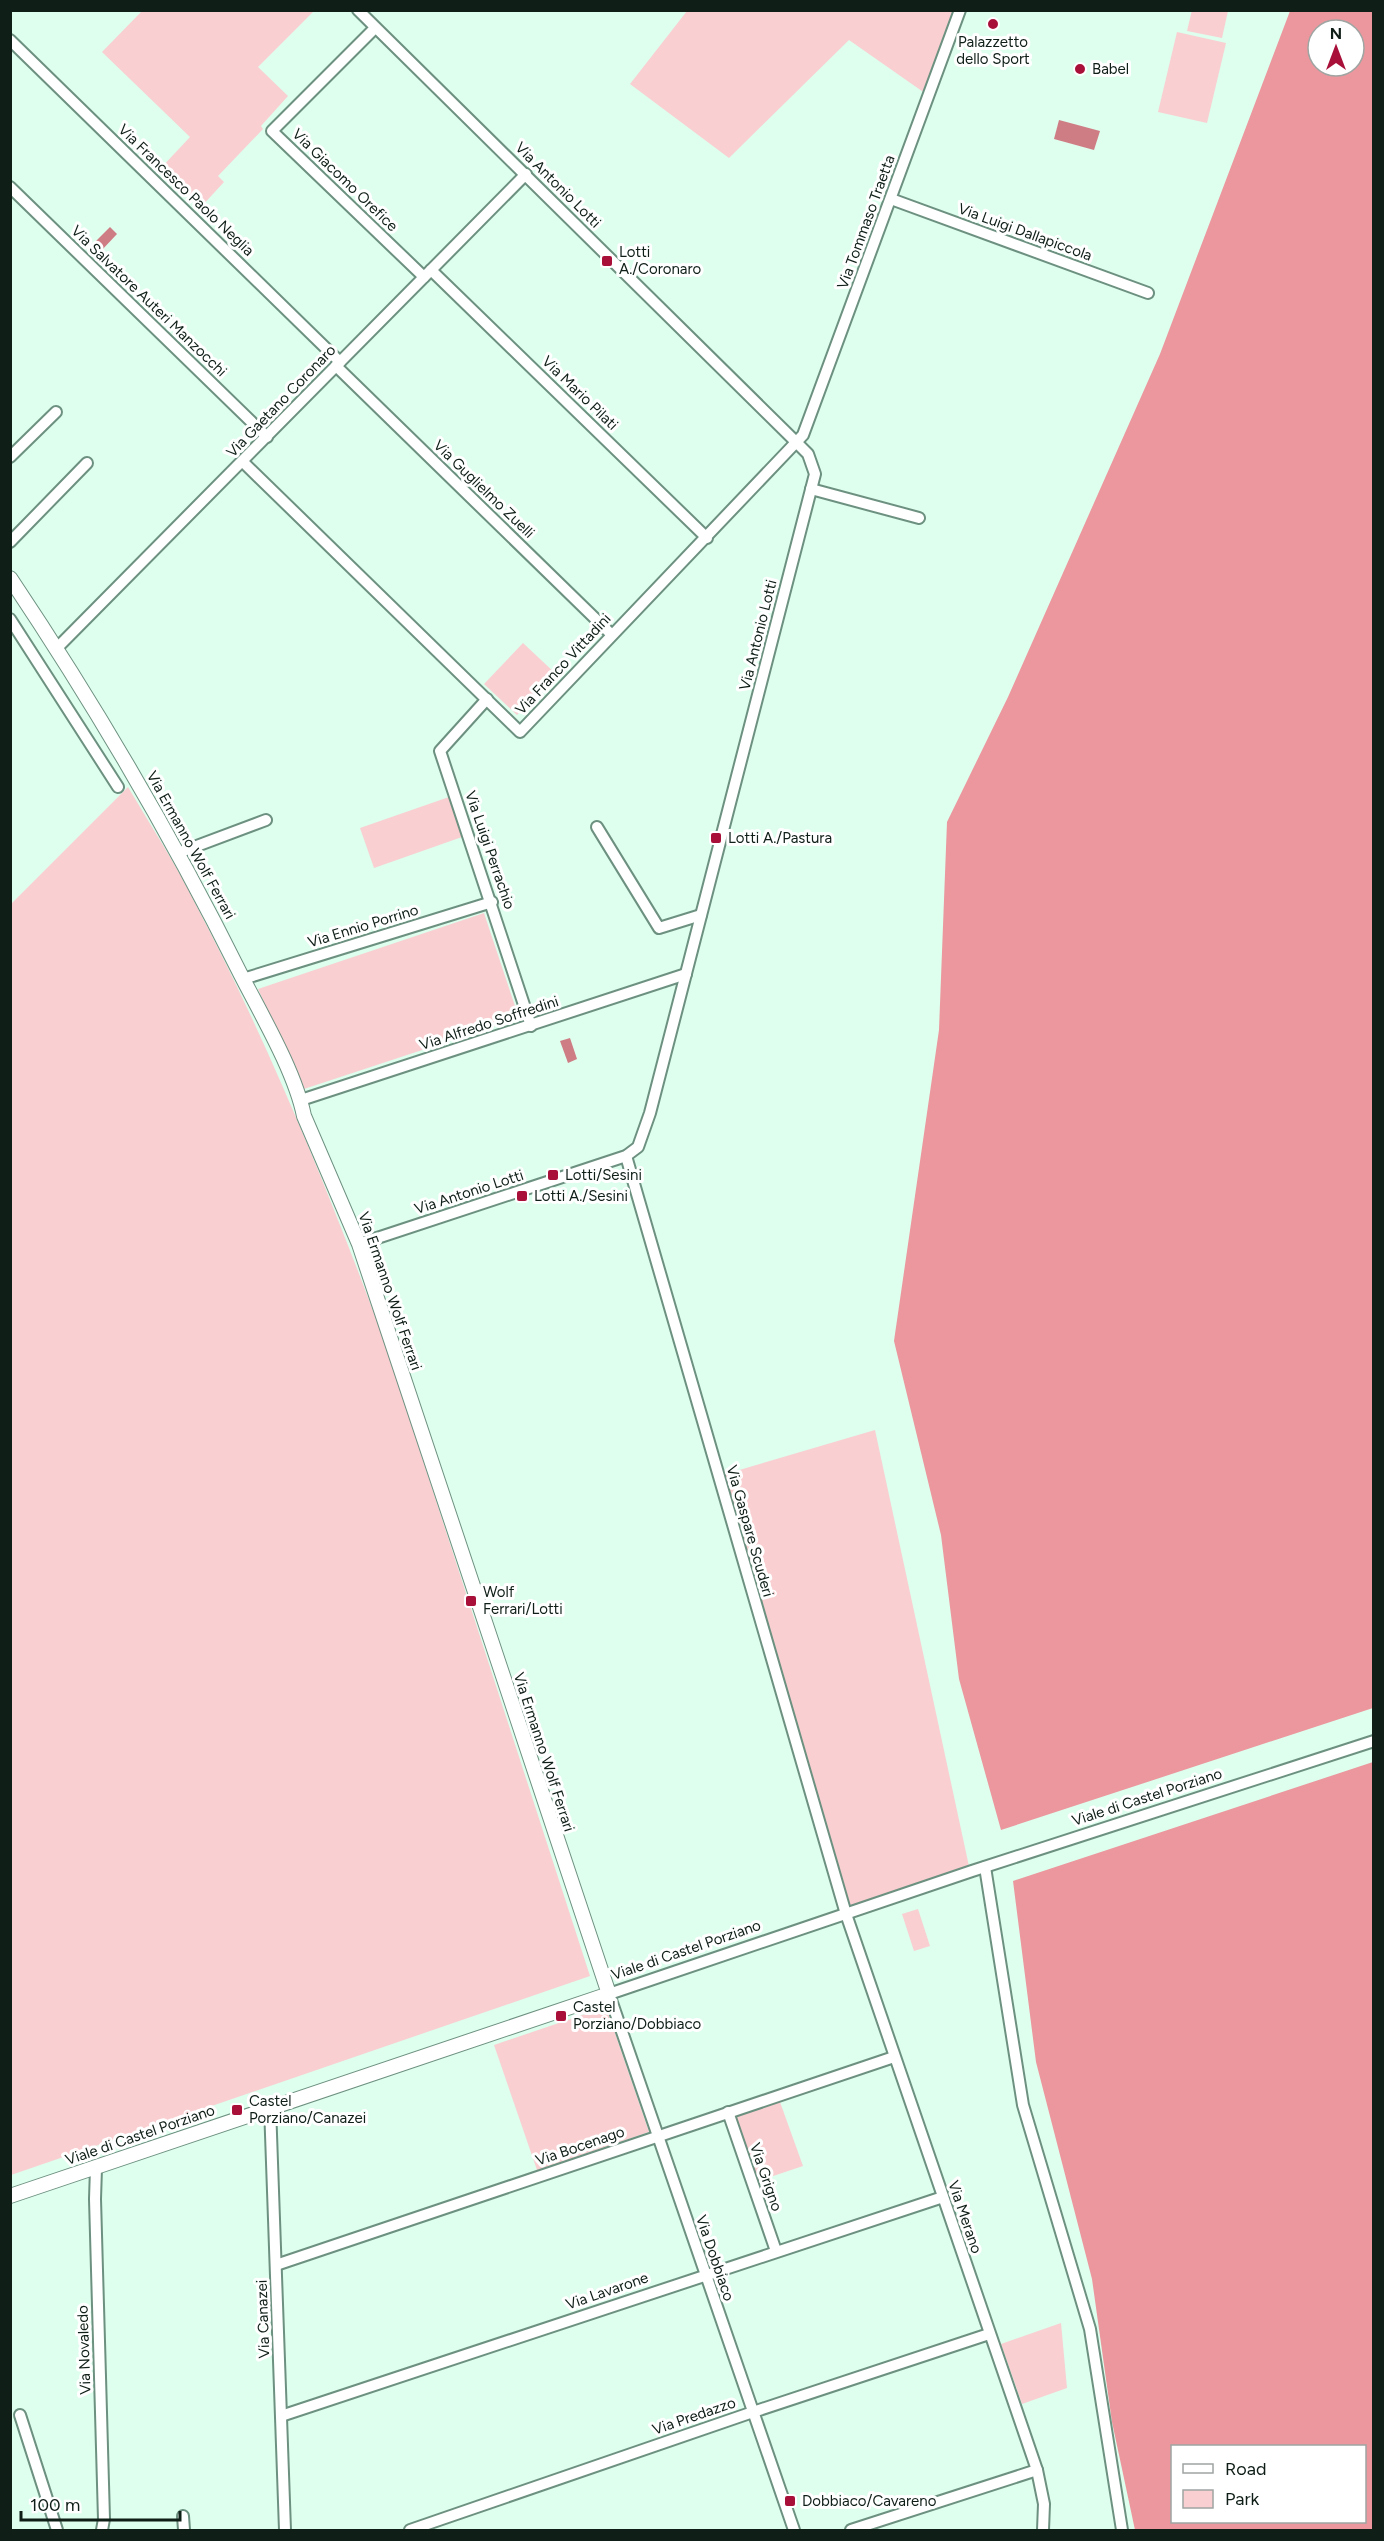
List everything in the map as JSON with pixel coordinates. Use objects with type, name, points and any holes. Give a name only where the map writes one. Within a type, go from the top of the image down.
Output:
[{"type":"street","name":"Via Antonio Lotti","points":[[358,10],[808,454],[815,474],[650,1113],[638,1147],[626,1156],[359,1245]]},
{"type":"street","name":"Via Tommaso Traetta","points":[[796,442],[803,435],[960,10]]},
{"type":"street","name":"Via Giacomo Orefice","points":[[375,28],[272,131],[428,274]]},
{"type":"street","name":"Via Francesco Paolo Neglia","points":[[10,40],[338,364]]},
{"type":"street","name":"Via Gaetano Coronaro","points":[[57,648],[526,174]]},
{"type":"street","name":"Via Salvatore Auteri Manzocchi","points":[[10,187],[267,437]]},
{"type":"street","name":"Via Luigi Dallapiccola","points":[[891,199],[1148,293]]},
{"type":"street","name":"Via Mario Pilati","points":[[428,274],[707,537]]},
{"type":"street","name":"Via Guglielmo Zuelli","points":[[338,364],[611,634]]},
{"type":"street","points":[[10,457],[56,412]]},
{"type":"street","name":"Via Franco Vittadini","points":[[243,462],[520,732],[796,442]]},
{"type":"street","points":[[10,542],[87,463]]},
{"type":"street","points":[[811,489],[919,518]]},
{"type":"street","name":"Via Ermanno Wolf Ferrari","points":[[10,578],[57,648],[178,853],[243,979],[301,1100],[304,1116],[359,1245],[609,1994]]},
{"type":"street","points":[[10,619],[118,787]]},
{"type":"street","name":"Via Luigi Perrachio","points":[[487,699],[440,751],[492,902],[531,1026]]},
{"type":"street","points":[[178,853],[266,820]]},
{"type":"street","points":[[597,827],[658,928],[701,915]]},
{"type":"street","name":"Via Ennio Porrino","points":[[243,979],[492,902]]},
{"type":"street","name":"Via Alfredo Soffredini","points":[[301,1100],[686,974]]},
{"type":"street","name":"Via Gaspare Scuderi","points":[[626,1156],[846,1914]]},
{"type":"street","name":"Viale di Castel Porziano","points":[[10,2196],[270,2106],[985,1867],[1374,1741]]},
{"type":"street","points":[[985,1867],[1023,2105],[1090,2329],[1122,2530]]},
{"type":"street","name":"Via Merano","points":[[846,1914],[1037,2470],[1044,2504],[1043,2530]]},
{"type":"street","name":"Via Dobbiaco","points":[[609,1994],[704,2275],[794,2530]]},
{"type":"street","name":"Via Bocenago","points":[[276,2265],[894,2057]]},
{"type":"street","name":"Via Canazei","points":[[270,2106],[285,2530]]},
{"type":"street","name":"Via Grigno","points":[[728,2112],[776,2251]]},
{"type":"street","name":"Via Novaledo","points":[[96,2168],[104,2519],[102,2530]]},
{"type":"street","name":"Via Lavarone","points":[[281,2416],[943,2197]]},
{"type":"street","name":"Via Predazzo","points":[[410,2530],[989,2334]]},
{"type":"street","points":[[20,2415],[57,2530]]},
{"type":"street","points":[[851,2530],[1037,2470]]},
{"type":"street","points":[[183,2516],[184,2530]]},
{"type":"green space","points":[[1192,10],[1228,11],[1222,38],[1187,31]]},
{"type":"green space","points":[[142,11],[314,11],[258,67],[288,96],[261,126],[263,129],[218,176],[224,182],[201,207],[160,169],[190,137],[102,52]]},
{"type":"green space","points":[[687,11],[960,11],[929,96],[849,40],[729,158],[630,84]]},
{"type":"green space","points":[[1177,32],[1226,43],[1207,123],[1158,112]]},
{"type":"green space","points":[[523,643],[556,674],[517,715],[484,684]]},
{"type":"green space","points":[[128,787],[180,875],[223,958],[274,1066],[343,1232],[385,1343],[590,1976],[11,2175],[11,904]]},
{"type":"green space","points":[[449,797],[462,837],[374,868],[360,828]]},
{"type":"green space","points":[[484,913],[519,1018],[304,1089],[258,989]]},
{"type":"green space","points":[[875,1430],[970,1871],[846,1914],[719,1476]]},
{"type":"green space","points":[[918,1909],[930,1946],[914,1951],[902,1914]]},
{"type":"green space","points":[[606,2007],[649,2132],[537,2170],[494,2045]]},
{"type":"green space","points":[[780,2102],[803,2166],[758,2181],[736,2117]]},
{"type":"green space","points":[[1061,2323],[1067,2388],[1022,2404],[1001,2344]]},
{"type":"shaded area","points":[[1290,11],[1373,11],[1373,1708],[1001,1830],[959,1679],[941,1535],[894,1341],[939,1030],[947,822],[1008,697],[1160,354]]},
{"type":"shaded area","points":[[1059,120],[1100,131],[1094,150],[1054,139]]},
{"type":"shaded area","points":[[110,227],[117,234],[101,251],[93,244]]},
{"type":"shaded area","points":[[570,1038],[577,1059],[568,1063],[560,1041]]},
{"type":"shaded area","points":[[1373,1762],[1373,2530],[1135,2530],[1112,2422],[1092,2279],[1036,2062],[1013,1881]]},
{"type":"place","name":"Palazzetto dello Sport","points":[[993,24]]},
{"type":"place","name":"Babel","points":[[1080,69]]},
{"type":"place","name":"Lotti A./Coronaro","points":[[607,261]]},
{"type":"place","name":"Lotti A./Pastura","points":[[716,838]]},
{"type":"place","name":"Lotti/Sesini","points":[[553,1175]]},
{"type":"place","name":"Lotti A./Sesini","points":[[522,1196]]},
{"type":"place","name":"Wolf Ferrari/Lotti","points":[[471,1601]]},
{"type":"place","name":"Castel Porziano/Dobbiaco","points":[[561,2016]]},
{"type":"place","name":"Castel Porziano/Canazei","points":[[237,2110]]},
{"type":"place","name":"Dobbiaco/Cavareno","points":[[790,2501]]}]
